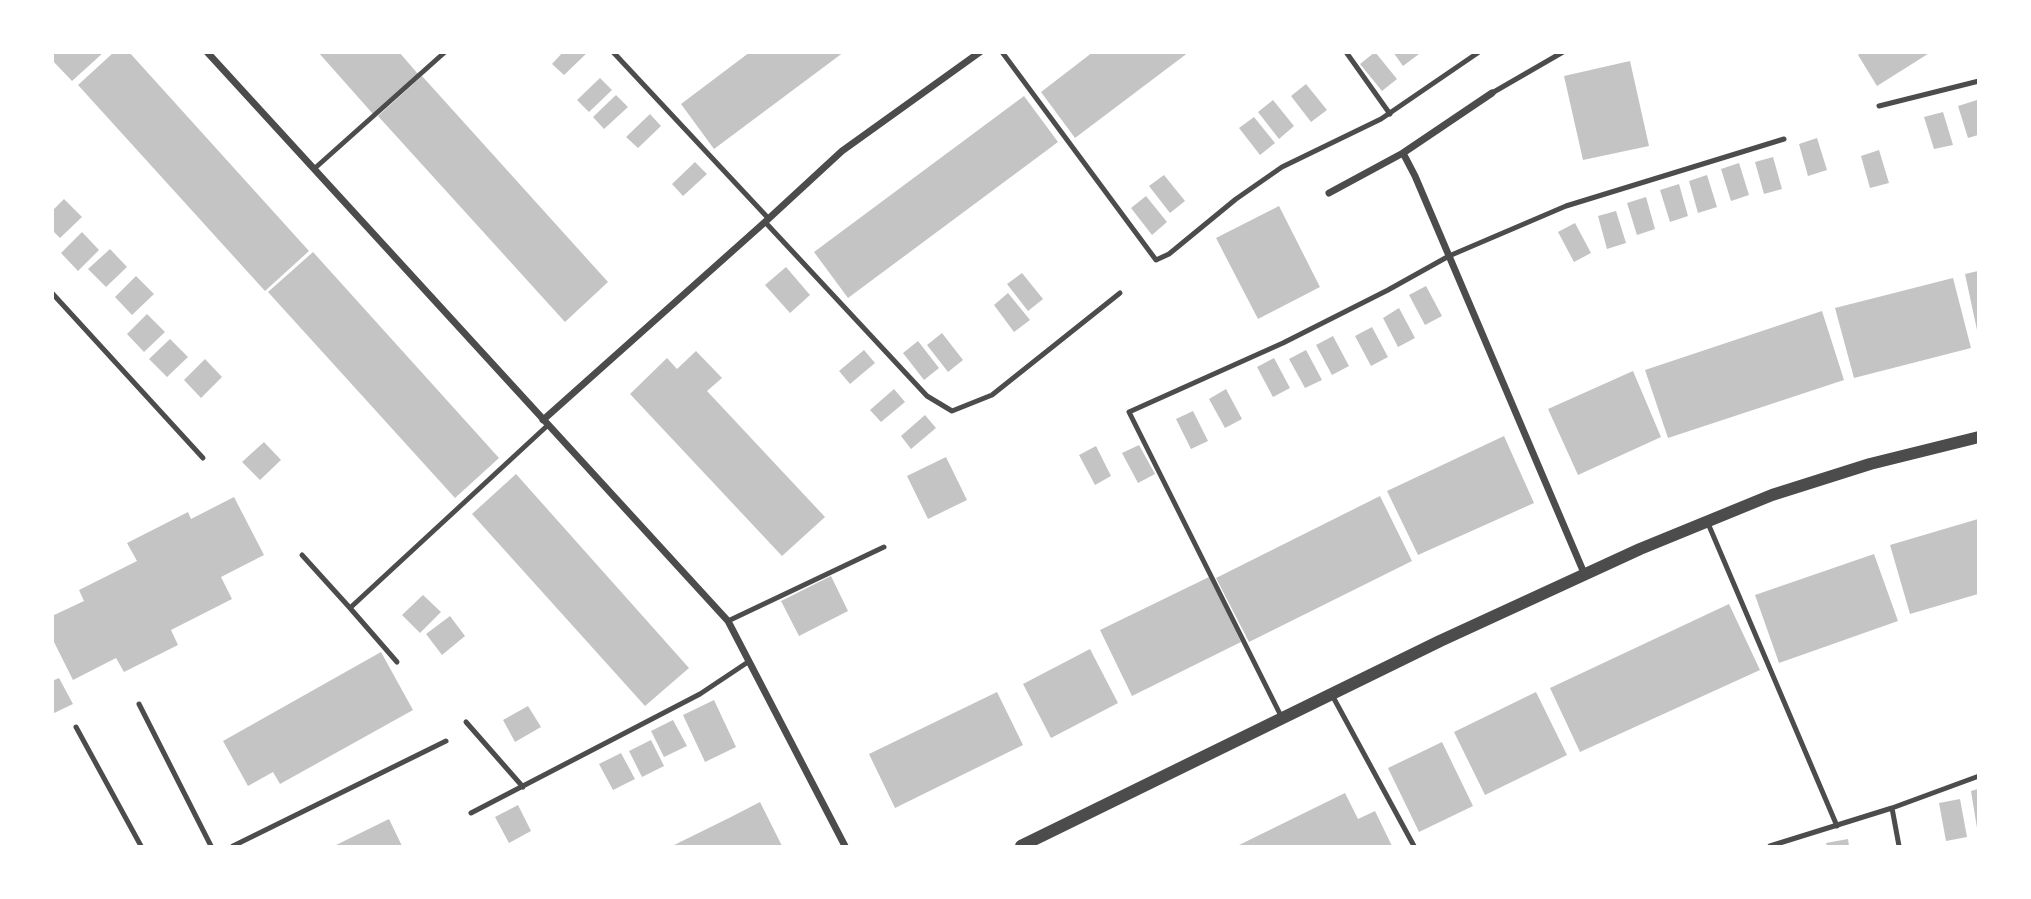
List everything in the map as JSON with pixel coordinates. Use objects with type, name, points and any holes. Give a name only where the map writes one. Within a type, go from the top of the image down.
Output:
[{"type":"street","points":[[207,52],[728,621],[845,846]]},
{"type":"street","points":[[546,422],[842,151],[970,55],[980,52]]},
{"type":"street","points":[[1329,193],[1403,153],[1492,93]]},
{"type":"street","points":[[1403,153],[1584,573]]},
{"type":"street","points":[[1021,846],[1584,573],[1772,495],[1870,464],[1979,437]]},
{"type":"lane","points":[[314,169],[445,52]]},
{"type":"lane","points":[[613,52],[927,396],[952,411],[992,395],[1121,293]]},
{"type":"lane","points":[[1002,52],[1156,260],[1169,254],[1236,198],[1282,167],[1390,114],[1479,52]]},
{"type":"lane","points":[[1346,52],[1390,114]]},
{"type":"lane","points":[[1492,93],[1563,52]]},
{"type":"lane","points":[[1879,106],[1979,81]]},
{"type":"lane","points":[[1282,718],[1129,412],[1283,342],[1388,290],[1449,256],[1566,206],[1784,139]]},
{"type":"lane","points":[[52,293],[203,458]]},
{"type":"lane","points":[[350,608],[546,422]]},
{"type":"lane","points":[[1707,521],[1837,826]]},
{"type":"lane","points":[[728,621],[884,547]]},
{"type":"lane","points":[[302,555],[397,662]]},
{"type":"lane","points":[[471,813],[699,695],[748,662]]},
{"type":"lane","points":[[1332,695],[1414,846]]},
{"type":"lane","points":[[139,704],[211,846]]},
{"type":"lane","points":[[466,722],[523,787]]},
{"type":"lane","points":[[76,727],[141,846]]},
{"type":"lane","points":[[233,846],[446,741]]},
{"type":"lane","points":[[1770,846],[1892,808],[1979,776]]},
{"type":"lane","points":[[1892,808],[1899,846]]},
{"type":"building","points":[[52,52],[104,52],[72,81],[52,60]]},
{"type":"building","points":[[114,52],[129,52],[309,251],[265,291],[78,85]]},
{"type":"building","points":[[318,52],[399,52],[418,74],[373,114]]},
{"type":"building","points":[[563,52],[588,52],[564,75],[552,64]]},
{"type":"building","points":[[750,52],[844,52],[714,149],[681,104]]},
{"type":"building","points":[[1093,52],[1189,52],[1075,138],[1041,92]]},
{"type":"building","points":[[1375,52],[1397,79],[1382,91],[1360,64]]},
{"type":"building","points":[[1393,52],[1417,52],[1419,54],[1403,66]]},
{"type":"building","points":[[1862,52],[1931,52],[1877,86],[1858,55]]},
{"type":"building","points":[[1630,61],[1649,146],[1583,160],[1564,76]]},
{"type":"building","points":[[422,76],[608,282],[565,322],[378,116]]},
{"type":"building","points":[[600,78],[612,90],[589,112],[577,100]]},
{"type":"building","points":[[1306,84],[1327,110],[1311,122],[1291,96]]},
{"type":"building","points":[[616,95],[628,107],[604,129],[593,117]]},
{"type":"building","points":[[1024,96],[1058,142],[848,298],[814,252]]},
{"type":"building","points":[[1273,100],[1294,126],[1279,139],[1258,112]]},
{"type":"building","points":[[1977,100],[1978,135],[1968,138],[1958,106]]},
{"type":"building","points":[[1943,112],[1953,145],[1934,149],[1924,117]]},
{"type":"building","points":[[650,114],[661,126],[638,148],[626,137]]},
{"type":"building","points":[[1254,117],[1275,143],[1260,155],[1239,128]]},
{"type":"building","points":[[1817,138],[1827,170],[1808,176],[1799,144]]},
{"type":"building","points":[[1879,150],[1889,183],[1870,188],[1861,156]]},
{"type":"building","points":[[1773,157],[1782,189],[1764,194],[1755,162]]},
{"type":"building","points":[[695,162],[707,174],[683,196],[672,184]]},
{"type":"building","points":[[1739,163],[1749,195],[1731,201],[1721,169]]},
{"type":"building","points":[[1164,175],[1185,201],[1170,213],[1149,186]]},
{"type":"building","points":[[1707,175],[1717,207],[1698,213],[1689,181]]},
{"type":"building","points":[[1679,184],[1688,216],[1670,222],[1660,190]]},
{"type":"building","points":[[1146,196],[1167,222],[1152,235],[1131,208]]},
{"type":"building","points":[[1646,197],[1655,229],[1637,235],[1627,203]]},
{"type":"building","points":[[64,199],[82,217],[60,238],[52,230],[52,211]]},
{"type":"building","points":[[1279,206],[1320,287],[1258,319],[1216,238]]},
{"type":"building","points":[[1616,211],[1626,243],[1607,249],[1598,216]]},
{"type":"building","points":[[1575,223],[1591,253],[1574,262],[1558,232]]},
{"type":"building","points":[[82,232],[99,250],[78,271],[61,253]]},
{"type":"building","points":[[110,249],[127,267],[106,287],[88,269]]},
{"type":"building","points":[[313,252],[499,458],[455,498],[268,292]]},
{"type":"building","points":[[786,267],[810,295],[790,313],[765,285]]},
{"type":"building","points":[[1978,271],[1978,330],[1977,330],[1965,274]]},
{"type":"building","points":[[1022,273],[1043,299],[1028,311],[1007,284]]},
{"type":"building","points":[[136,276],[154,294],[132,315],[115,297]]},
{"type":"building","points":[[1953,278],[1971,348],[1854,378],[1835,308]]},
{"type":"building","points":[[1426,286],[1442,316],[1425,325],[1409,295]]},
{"type":"building","points":[[1008,293],[1030,320],[1014,332],[994,305]]},
{"type":"building","points":[[1399,308],[1415,338],[1398,347],[1383,318]]},
{"type":"building","points":[[1822,311],[1844,380],[1668,438],[1645,370]]},
{"type":"building","points":[[147,314],[165,332],[144,352],[127,334]]},
{"type":"building","points":[[1372,327],[1388,357],[1371,366],[1355,336]]},
{"type":"building","points":[[942,333],[963,360],[948,372],[927,345]]},
{"type":"building","points":[[1333,336],[1349,366],[1332,375],[1316,345]]},
{"type":"building","points":[[170,339],[188,357],[167,377],[149,359]]},
{"type":"building","points":[[918,341],[939,368],[924,380],[903,353]]},
{"type":"building","points":[[864,350],[875,363],[850,384],[839,371]]},
{"type":"building","points":[[1306,350],[1322,380],[1305,388],[1289,359]]},
{"type":"building","points":[[696,351],[722,378],[707,391],[825,517],[782,556],[630,394],[667,358],[677,369]]},
{"type":"building","points":[[1274,358],[1290,388],[1273,397],[1257,367]]},
{"type":"building","points":[[205,359],[222,377],[201,398],[184,380]]},
{"type":"building","points":[[1633,371],[1661,437],[1578,475],[1548,409]]},
{"type":"building","points":[[894,389],[905,402],[881,422],[870,410]]},
{"type":"building","points":[[1226,389],[1242,419],[1225,428],[1209,399]]},
{"type":"building","points":[[1193,411],[1208,441],[1191,449],[1176,419]]},
{"type":"building","points":[[925,415],[936,428],[911,449],[901,436]]},
{"type":"building","points":[[1504,436],[1534,503],[1418,555],[1387,491]]},
{"type":"building","points":[[264,442],[281,460],[260,480],[242,462]]},
{"type":"building","points":[[1139,445],[1155,474],[1138,483],[1122,453]]},
{"type":"building","points":[[1096,446],[1111,476],[1095,485],[1079,455]]},
{"type":"building","points":[[946,457],[967,500],[928,519],[907,476]]},
{"type":"building","points":[[516,474],[689,668],[645,706],[472,514]]},
{"type":"building","points":[[1380,496],[1412,561],[1249,642],[1216,578]]},
{"type":"building","points":[[234,497],[264,555],[221,577],[232,599],[171,630],[178,645],[124,672],[116,658],[73,680],[52,638],[52,616],[84,601],[79,590],[137,561],[127,543],[188,512],[191,519]]},
{"type":"building","points":[[1978,519],[1978,594],[1910,614],[1890,545]]},
{"type":"building","points":[[1874,554],[1898,621],[1779,663],[1755,595]]},
{"type":"building","points":[[831,576],[848,611],[799,636],[781,601]]},
{"type":"building","points":[[1209,577],[1241,642],[1132,696],[1100,630]]},
{"type":"building","points":[[423,595],[441,612],[420,633],[402,615]]},
{"type":"building","points":[[1729,604],[1760,670],[1580,752],[1550,688]]},
{"type":"building","points":[[450,616],[465,636],[442,655],[426,634]]},
{"type":"building","points":[[1090,649],[1118,703],[1051,738],[1023,684]]},
{"type":"building","points":[[381,652],[413,710],[280,784],[273,772],[248,786],[223,741]]},
{"type":"building","points":[[59,678],[73,704],[52,714],[52,681]]},
{"type":"building","points":[[997,692],[1023,745],[895,808],[869,754]]},
{"type":"building","points":[[1536,692],[1567,755],[1485,795],[1454,732]]},
{"type":"building","points":[[714,700],[736,747],[705,762],[683,715]]},
{"type":"building","points":[[528,706],[541,727],[515,742],[503,720]]},
{"type":"building","points":[[673,720],[687,746],[664,757],[651,731]]},
{"type":"building","points":[[651,740],[664,766],[642,777],[629,751]]},
{"type":"building","points":[[1442,742],[1473,806],[1419,832],[1388,768]]},
{"type":"building","points":[[621,753],[635,779],[613,790],[599,764]]},
{"type":"building","points":[[1978,789],[1978,828],[1977,828],[1971,791]]},
{"type":"building","points":[[1345,793],[1358,819],[1375,811],[1392,846],[1237,846]]},
{"type":"building","points":[[1960,799],[1967,837],[1946,841],[1939,803]]},
{"type":"building","points":[[760,802],[782,846],[672,846],[731,817]]},
{"type":"building","points":[[518,805],[531,831],[509,843],[495,817]]},
{"type":"building","points":[[389,819],[402,846],[334,846]]},
{"type":"building","points":[[1848,839],[1849,846],[1827,846],[1826,843]]}]
